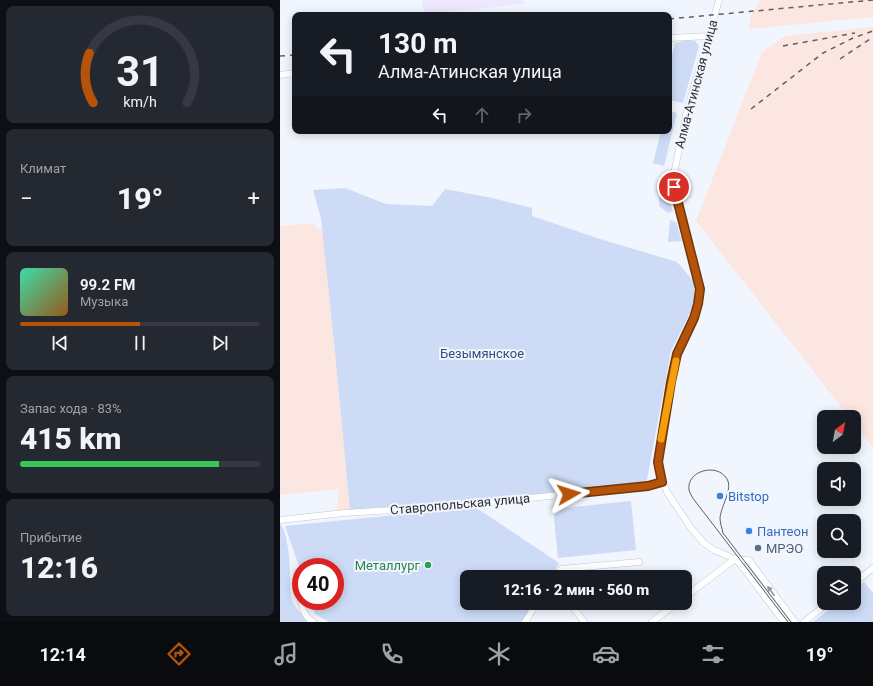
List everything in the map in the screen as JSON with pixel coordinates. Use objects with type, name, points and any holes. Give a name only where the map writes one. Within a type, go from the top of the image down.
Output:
[{"type":"street","name":"Алма-Атинская улица","points":[[719,0],[688,111],[674,174],[674,187],[678,207],[700,289],[694,318],[677,354],[658,462],[662,482],[691,528],[704,543],[714,550],[741,560],[748,560],[795,622]]},
{"type":"street","points":[[672,38],[709,36]]},
{"type":"street","points":[[280,74],[292,73]]},
{"type":"street","name":"Ставропольская улица","points":[[280,520],[344,513],[443,507],[648,486],[662,482]]},
{"type":"street","points":[[692,592],[735,558],[784,622]]},
{"type":"street","points":[[560,570],[561,568],[639,562]]},
{"type":"street","points":[[861,577],[873,568]]},
{"type":"street","points":[[303,610],[309,620],[313,622]]},
{"type":"street","points":[[525,622],[533,610]]},
{"type":"street","points":[[575,610],[584,622]]},
{"type":"street","points":[[652,622],[668,610]]},
{"type":"street","points":[[804,622],[819,610]]},
{"type":"shaded area","points":[[422,0],[523,0],[524,4],[444,12],[424,12]]},
{"type":"shaded area","points":[[760,0],[873,0],[873,17],[749,29],[751,15]]},
{"type":"shaded area","points":[[873,27],[873,448],[861,433],[861,410],[844,410],[696,221],[762,52],[785,36]]},
{"type":"shaded area","points":[[315,223],[316,229],[322,228],[350,510],[336,512],[339,489],[280,495],[280,226]]},
{"type":"green space","points":[[687,40],[695,41],[699,46],[683,103],[672,101],[672,56],[675,43]]},
{"type":"green space","points":[[672,112],[677,113],[672,133]]},
{"type":"green space","points":[[660,134],[672,134],[664,166],[653,163]]},
{"type":"green space","points":[[663,184],[673,211],[668,213],[659,206],[659,197]]},
{"type":"green space","name":"Безымянское","points":[[345,188],[386,204],[432,206],[445,189],[492,198],[532,208],[532,216],[600,239],[677,262],[694,282],[694,301],[689,315],[671,351],[646,485],[350,510],[321,219],[313,190]]},
{"type":"green space","points":[[670,220],[676,222],[682,241],[668,242]]},
{"type":"green space","points":[[631,501],[636,550],[558,558],[553,509]]},
{"type":"green space","name":"Металлург","points":[[475,507],[559,563],[554,570],[460,570],[460,610],[530,610],[522,622],[329,622],[315,614],[314,610],[344,610],[344,558],[296,558],[285,526]]},
{"type":"green space","points":[[280,523],[285,534],[290,561],[290,592],[292,610],[298,610],[304,615],[318,622],[280,622]]},
{"type":"green space","points":[[864,582],[873,593],[873,622],[813,622],[828,610],[861,610],[861,584]]},
{"type":"tram line","points":[[788,622],[695,501],[689,490],[689,483],[697,474],[710,470],[722,474],[727,479],[729,488],[720,518],[723,533],[791,622]]},
{"type":"railway","points":[[672,19],[873,0]]},
{"type":"railway","points":[[751,109],[823,53],[853,38],[873,31]]},
{"type":"railway","points":[[783,46],[855,33]]},
{"type":"railway","points":[[840,59],[873,37]]},
{"type":"railway","points":[[280,56],[292,55]]},
{"type":"slow traffic","points":[[661,439],[676,361]]},
{"type":"place","name":"Bitstop","points":[[720,496]]},
{"type":"place","name":"Пантеон","points":[[749,531]]},
{"type":"place","name":"МРЭО","points":[[758,548]]},
{"type":"place","name":"Металлург","points":[[428,565]]},
{"type":"route","points":[[569,494],[648,486],[662,482],[658,462],[671,382],[677,354],[694,318],[700,289],[674,187]]}]
